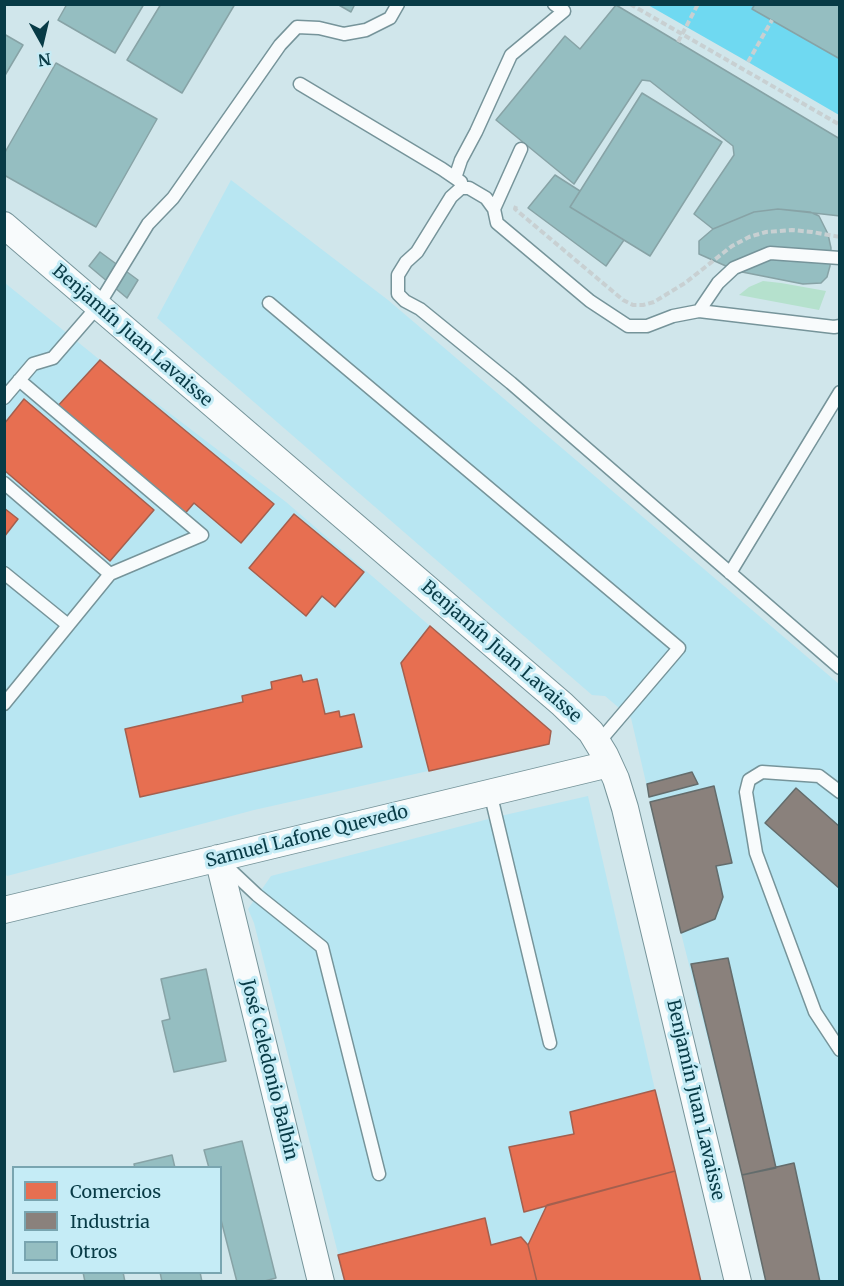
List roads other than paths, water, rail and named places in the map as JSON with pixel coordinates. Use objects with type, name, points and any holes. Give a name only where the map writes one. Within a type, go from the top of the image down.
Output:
[{"type":"street","name":"Benjamín Juan Lavaisse","points":[[4,225],[581,721],[603,753],[625,808],[738,1281]]},
{"type":"street","name":"Samuel Lafone Quevedo","points":[[4,910],[490,792],[603,753]]},
{"type":"street","name":"José Celedonio Balbín","points":[[218,858],[321,1281]]},
{"type":"lane","points":[[4,398],[33,364],[53,358],[98,306],[148,224],[173,198],[280,45],[297,27],[319,28],[344,34],[366,30],[390,18],[398,4]]},
{"type":"lane","points":[[455,178],[460,160],[476,132],[511,55],[564,11],[554,4]]},
{"type":"lane","points":[[300,84],[486,198],[494,209],[497,223],[590,301],[619,322],[628,326],[647,326],[673,316],[699,311],[840,326]]},
{"type":"lane","points":[[494,209],[521,149]]},
{"type":"lane","points":[[469,188],[461,188],[451,196],[417,252],[406,262],[398,275],[398,294],[511,383],[840,668]]},
{"type":"lane","points":[[699,311],[718,283],[734,268],[770,253],[840,258]]},
{"type":"lane","points":[[269,303],[679,648],[603,753]]},
{"type":"lane","points":[[4,704],[110,574],[202,535],[19,380]]},
{"type":"lane","points":[[730,573],[840,392]]},
{"type":"lane","points":[[4,483],[110,574]]},
{"type":"lane","points":[[4,573],[68,625]]},
{"type":"lane","points":[[840,792],[819,776],[762,772],[749,780],[746,792],[756,853],[815,1012],[840,1050]]},
{"type":"lane","points":[[490,792],[550,1043]]},
{"type":"lane","points":[[218,858],[257,895],[322,947],[379,1174]]},
{"type":"water","points":[[648,5],[839,5],[839,115],[748,62]]}]
